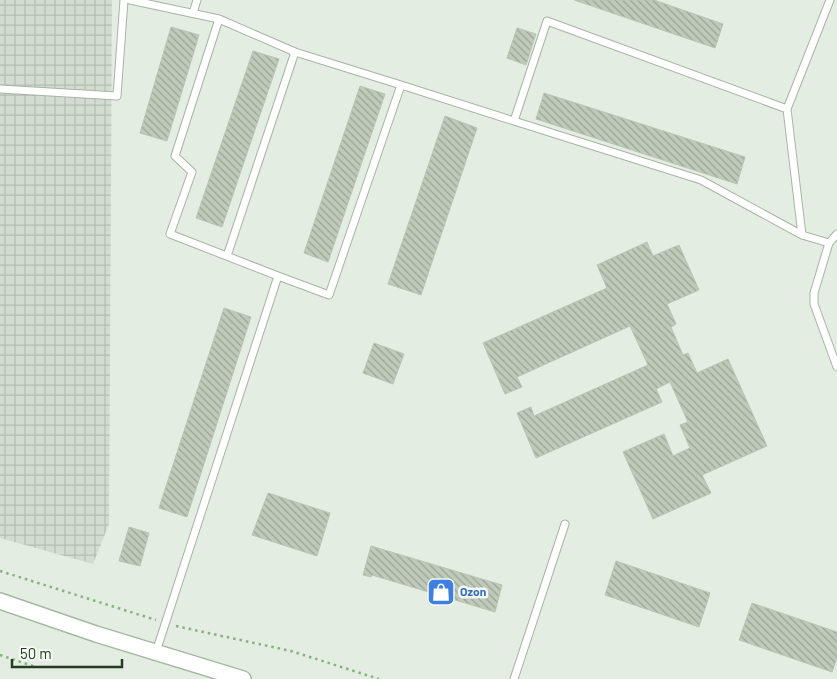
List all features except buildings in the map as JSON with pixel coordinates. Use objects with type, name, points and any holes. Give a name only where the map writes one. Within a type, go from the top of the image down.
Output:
[{"type":"main road","points":[[0,601],[244,679]]},
{"type":"lane","points":[[0,89],[117,96],[124,0]]},
{"type":"lane","points":[[130,0],[219,19],[295,52],[701,180],[802,235],[829,244]]},
{"type":"lane","points":[[192,13],[197,0]]},
{"type":"lane","points":[[802,235],[787,109],[830,0]]},
{"type":"lane","points":[[219,19],[175,156],[192,172],[170,234],[329,295],[401,85]]},
{"type":"lane","points":[[514,121],[547,21],[787,109]]},
{"type":"lane","points":[[227,256],[295,52]]},
{"type":"lane","points":[[837,234],[829,244],[814,293],[814,304],[835,355],[837,367]]},
{"type":"lane","points":[[156,652],[278,276]]},
{"type":"lane","points":[[514,679],[565,524]]},
{"type":"path","points":[[0,571],[165,623],[291,651],[379,679]]},
{"type":"path","points":[[0,655],[36,667]]},
{"type":"shaded area","points":[[0,0],[112,0],[109,524],[93,564],[0,538]]},
{"type":"place","name":"Ozon","points":[[441,592]]}]
